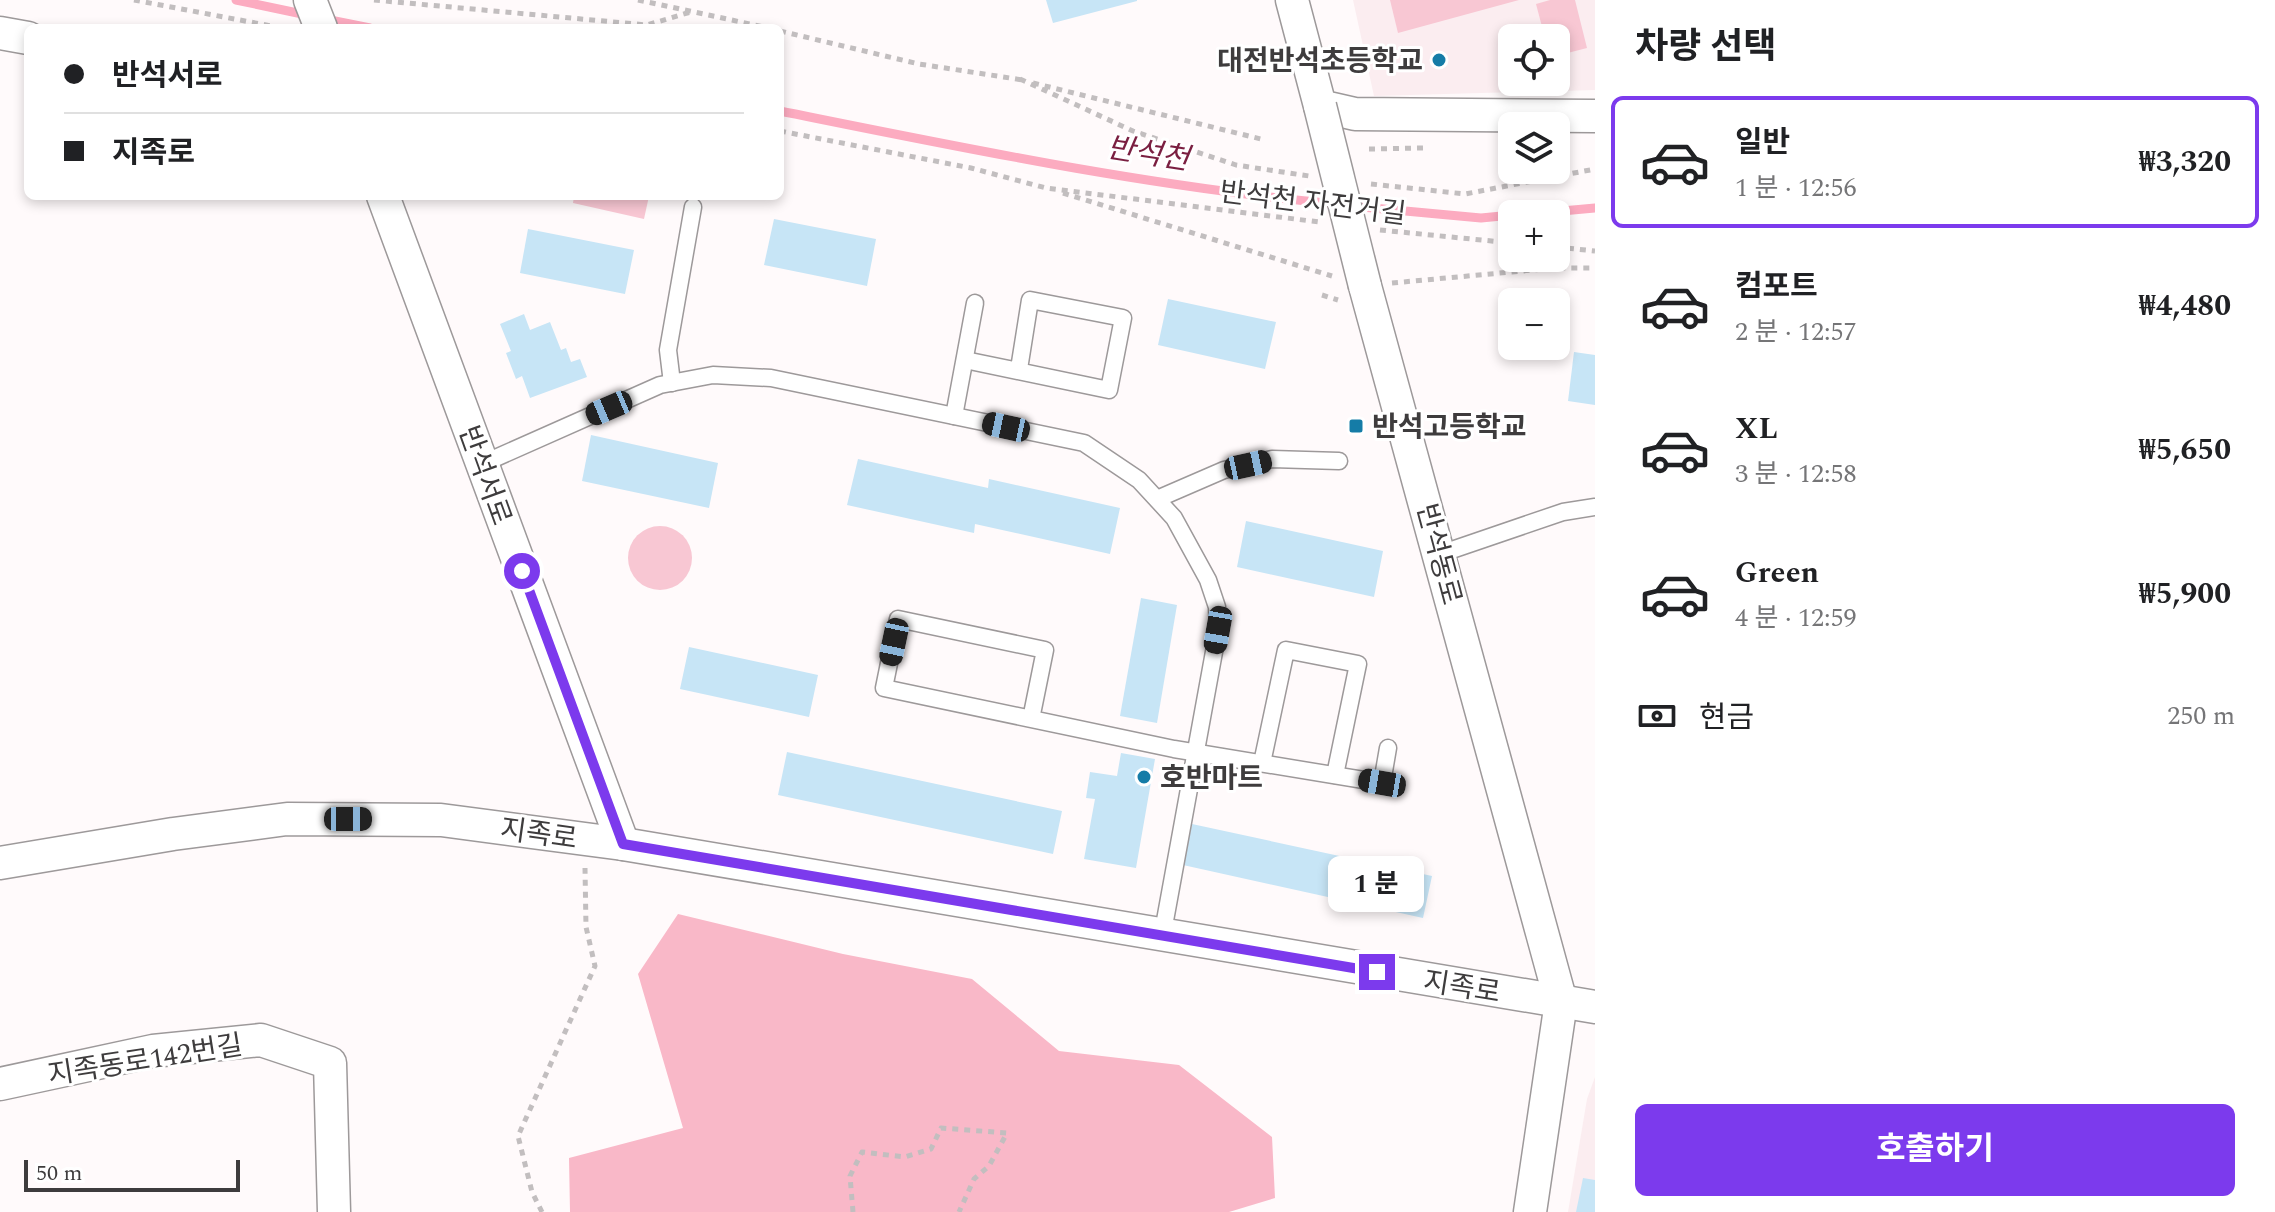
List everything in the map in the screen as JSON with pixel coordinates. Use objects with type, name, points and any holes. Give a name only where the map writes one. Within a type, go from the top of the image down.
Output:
[{"type":"street","points":[[310,0],[319,24]]},
{"type":"street","name":"반석동로","points":[[1292,0],[1320,106],[1352,293],[1440,554],[1561,1002]]},
{"type":"street","points":[[0,33],[24,37]]},
{"type":"street","points":[[1320,106],[1355,114],[1595,116]]},
{"type":"street","name":"반석서로","points":[[384,200],[623,844]]},
{"type":"street","name":"지족로","points":[[0,863],[173,834],[287,819],[441,820],[623,844],[1162,937],[1595,1007]]},
{"type":"street","points":[[1530,1212],[1561,1002]]},
{"type":"street","name":"지족동로142번길","points":[[0,1084],[153,1051],[261,1040],[330,1063],[334,1212]]},
{"type":"lane","points":[[672,383],[668,350],[693,207]]},
{"type":"lane","points":[[965,360],[1109,390],[1123,318],[1030,300],[1019,369]]},
{"type":"lane","points":[[954,416],[975,303]]},
{"type":"lane","points":[[482,464],[660,385],[713,375],[771,378],[1084,443],[1139,480],[1174,518],[1208,580],[1217,607],[1218,630],[1162,937]]},
{"type":"lane","points":[[1157,499],[1224,470],[1272,459],[1339,461]]},
{"type":"lane","points":[[1440,554],[1563,512],[1595,507]]},
{"type":"lane","points":[[1031,719],[1045,650],[898,619],[884,688],[1031,719],[1196,752],[1382,783],[1388,748]]},
{"type":"lane","points":[[1262,763],[1286,650],[1358,664],[1335,775]]},
{"type":"path","points":[[134,0],[261,24]]},
{"type":"path","points":[[374,0],[636,24]]},
{"type":"path","points":[[638,0],[751,24]]},
{"type":"path","points":[[650,24],[694,11]]},
{"type":"path","points":[[784,32],[919,64],[1020,79],[1265,140]]},
{"type":"path","name":"반석천 자전거길","points":[[784,132],[971,168],[1046,188],[1329,224]]},
{"type":"path","points":[[1046,188],[1352,293]]},
{"type":"path","name":"반석천 자전거길","points":[[1376,230],[1498,242]]},
{"type":"path","points":[[1570,248],[1595,251]]},
{"type":"path","points":[[1322,295],[1555,268],[1595,268]]},
{"type":"path","points":[[542,1212],[532,1192],[518,1136],[595,966],[586,927],[584,839]]},
{"type":"path","points":[[853,1212],[850,1176],[862,1152],[905,1157],[931,1149],[941,1128],[1007,1133],[989,1166],[974,1179],[959,1212]]},
{"type":"shaded area","name":"대전반석초등학교","points":[[1353,0],[1595,0],[1595,90],[1570,91],[1570,24],[1498,24],[1498,93],[1374,96]]},
{"type":"shaded area","points":[[1390,0],[1519,0],[1398,33]]},
{"type":"shaded area","points":[[1550,0],[1575,0],[1587,48],[1570,52],[1570,24],[1541,24],[1536,4]]},
{"type":"shaded area","points":[[573,200],[648,200],[644,219],[573,203]]},
{"type":"shaded area","points":[[660,526],[678,532],[686,540],[692,558],[686,576],[678,584],[660,590],[642,584],[634,576],[628,558],[634,540],[642,532]]},
{"type":"shaded area","points":[[678,914],[843,954],[972,979],[1059,1051],[1179,1065],[1272,1137],[1275,1198],[1229,1212],[570,1212],[569,1158],[683,1128],[638,974]]},
{"type":"shaded area","points":[[1595,1077],[1595,1212],[1568,1212],[1587,1099]]},
{"type":"building","points":[[1046,0],[1137,0],[1137,1],[1053,23]]},
{"type":"building","points":[[774,219],[876,239],[867,286],[764,265]]},
{"type":"building","points":[[528,229],[634,250],[625,294],[520,273]]},
{"type":"building","points":[[1168,299],[1276,322],[1265,369],[1158,345]]},
{"type":"building","points":[[524,314],[530,330],[550,322],[561,350],[566,348],[571,362],[580,359],[587,377],[530,398],[522,376],[516,379],[506,353],[511,351],[500,324]]},
{"type":"building","points":[[1574,352],[1595,355],[1595,405],[1568,401]]},
{"type":"building","points":[[591,435],[718,463],[709,508],[582,481]]},
{"type":"building","points":[[858,459],[988,488],[989,479],[1120,508],[1110,554],[975,524],[974,533],[847,505]]},
{"type":"building","points":[[1246,521],[1383,551],[1374,597],[1237,567]]},
{"type":"building","points":[[1141,598],[1177,605],[1157,723],[1120,716]]},
{"type":"building","points":[[689,647],[818,675],[809,717],[680,689]]},
{"type":"building","points":[[787,752],[1062,811],[1053,854],[778,795]]},
{"type":"building","points":[[1121,753],[1155,759],[1136,868],[1084,859],[1095,799],[1086,798],[1090,772],[1117,776]]},
{"type":"building","points":[[1192,824],[1432,876],[1423,918],[1183,865]]},
{"type":"building","points":[[1583,1178],[1595,1180],[1595,1212],[1576,1212]]},
{"type":"waterway","name":"반석천","points":[[236,0],[307,15]]},
{"type":"waterway","name":"반석천","points":[[325,19],[350,24]]},
{"type":"waterway","name":"반석천","points":[[784,112],[1127,177],[1337,204]]},
{"type":"waterway","name":"반석천","points":[[1351,206],[1481,218],[1498,216]]},
{"type":"waterway","name":"반석천","points":[[1570,210],[1595,208]]},
{"type":"place","name":"대전반석초등학교","points":[[1439,60]]},
{"type":"place","name":"반석고등학교","points":[[1356,426]]},
{"type":"place","name":"호반마트","points":[[1144,777]]},
{"type":"route","points":[[522,571],[623,844],[1377,972]]}]
